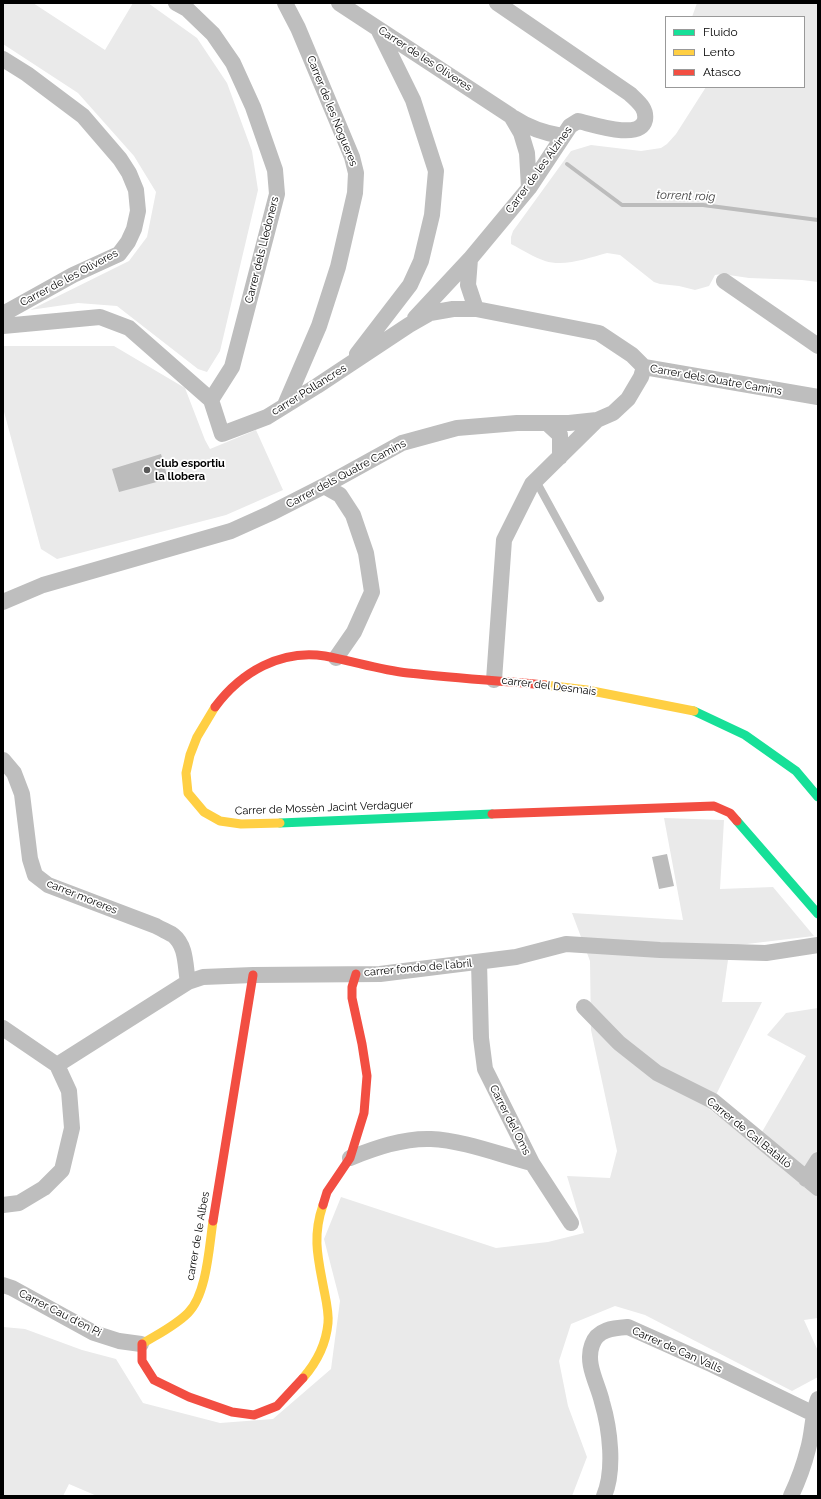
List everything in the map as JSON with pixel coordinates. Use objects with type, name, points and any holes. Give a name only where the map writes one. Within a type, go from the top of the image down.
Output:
[{"type":"street","name":"Carrer dels Lledoners","points":[[176,3],[187,9],[213,34],[233,63],[253,107],[276,175],[277,194],[232,367],[211,400]]},
{"type":"street","name":"Carrer de les Nogueres","points":[[285,3],[298,28],[352,157],[356,173],[355,193],[338,267],[319,326],[285,405]]},
{"type":"street","name":"Carrer de les Oliveres","points":[[339,3],[528,127],[537,131],[562,136]]},
{"type":"street","name":"Carrer de les Alzines","points":[[409,325],[470,259],[529,188],[570,126],[578,121],[628,131],[640,128],[644,122],[645,112],[640,104],[630,94],[497,3]]},
{"type":"street","points":[[348,366],[410,285],[421,260],[432,215],[436,171],[413,100],[378,28]]},
{"type":"street","name":"Carrer de les Oliveres","points":[[3,59],[27,74],[83,116],[120,159],[129,173],[136,190],[138,211],[134,229],[128,242],[119,254],[73,275],[3,314]]},
{"type":"street","name":"Carrer de les Oliveres","points":[[510,116],[522,133],[527,153],[529,188]]},
{"type":"street","points":[[470,259],[468,285],[476,310]]},
{"type":"street","points":[[724,280],[818,346]]},
{"type":"street","name":"carrer Pollancres","points":[[211,400],[222,434],[267,417],[430,313],[453,309],[476,310],[599,333],[632,355],[644,368]]},
{"type":"street","points":[[3,326],[100,317],[129,328],[211,400]]},
{"type":"street","name":"Carrer dels Quatre Camins","points":[[3,602],[43,585],[232,531],[324,486],[402,443],[457,428],[517,423],[569,423],[597,420],[613,413],[628,399],[641,377],[644,368],[818,397]]},
{"type":"street","name":"carrer del Desmais","points":[[597,420],[532,484],[504,540],[494,680],[587,690],[694,711],[745,735],[796,770],[818,797]]},
{"type":"street","points":[[547,423],[560,435],[560,456]]},
{"type":"street","points":[[324,486],[340,495],[353,515],[366,553],[372,592],[354,632],[336,658]]},
{"type":"street","name":"Carrer de Mossèn Jacint Verdaguer","points":[[494,680],[406,673],[324,656],[289,656],[261,666],[238,680],[217,702],[201,729],[191,754],[186,772],[187,792],[199,808],[210,817],[224,823],[240,824],[714,806],[730,813],[818,914]]},
{"type":"street","name":"carrer moreres","points":[[3,760],[14,773],[22,794],[30,859],[35,875],[48,885],[156,926],[173,935],[183,950],[188,982]]},
{"type":"street","name":"carrer fondo de l'abril","points":[[56,1064],[188,982],[203,977],[380,974],[516,957],[566,944],[660,950],[766,953],[818,945]]},
{"type":"street","name":"Carrer del Oms","points":[[479,962],[481,1038],[485,1069],[532,1163]]},
{"type":"street","points":[[141,1344],[142,1361],[146,1370],[154,1380],[168,1388],[232,1412],[254,1415],[277,1406],[294,1389],[314,1365],[324,1344],[328,1322],[326,1301],[317,1254],[316,1231],[318,1216],[327,1192],[350,1158],[364,1113],[367,1076],[352,998],[352,987],[356,974]]},
{"type":"street","name":"carrer de le Albes","points":[[141,1344],[181,1320],[194,1306],[201,1291],[207,1263],[253,975]]},
{"type":"street","name":"Carrer de Cal Batalló","points":[[584,1007],[619,1043],[657,1073],[713,1101],[812,1183]]},
{"type":"street","points":[[3,1028],[56,1064],[69,1091],[72,1128],[62,1170],[44,1188],[19,1203],[3,1205]]},
{"type":"street","name":"Carrer del Oms","points":[[350,1158],[375,1148],[402,1142],[429,1139],[451,1141],[532,1163]]},
{"type":"street","points":[[812,1183],[818,1160]]},
{"type":"street","points":[[532,1163],[571,1224]]},
{"type":"street","name":"Carrer Cau d'en Pi","points":[[3,1285],[12,1288],[94,1332],[119,1341],[141,1344]]},
{"type":"street","name":"Carrer de Can Valls","points":[[604,1496],[609,1475],[609,1436],[602,1402],[592,1374],[590,1356],[592,1344],[600,1333],[612,1328],[628,1328],[817,1410]]},
{"type":"street","points":[[791,1496],[809,1448],[817,1410]]},
{"type":"lane","points":[[536,481],[600,598]]},
{"type":"shaded area","points":[[3,3],[33,3],[105,50],[133,3],[148,3],[197,38],[227,83],[252,151],[258,190],[220,351],[207,372],[198,369],[117,306],[78,303],[30,310],[129,261],[147,237],[156,192],[134,156],[78,93],[3,44]]},
{"type":"shaded area","points":[[697,3],[818,3],[818,282],[749,278],[722,274],[715,275],[709,286],[695,290],[654,282],[620,255],[607,253],[576,261],[553,263],[536,258],[511,244],[513,231],[571,151],[591,145],[641,151],[661,148],[676,134],[705,88],[805,88],[805,16],[692,16]]},
{"type":"shaded area","name":"club esportiu la llobera","points":[[3,346],[114,346],[185,388],[205,440],[210,449],[256,430],[283,490],[226,515],[57,559],[41,549],[3,408]]},
{"type":"shaded area","points":[[161,454],[168,479],[119,492],[112,469]]},
{"type":"shaded area","points":[[664,818],[724,820],[720,889],[773,887],[814,936],[730,946],[722,1002],[762,1002],[709,1109],[755,1144],[806,1056],[767,1035],[786,1013],[818,1008],[818,1151],[800,1182],[818,1195],[818,1318],[804,1320],[818,1351],[818,1377],[792,1391],[645,1315],[615,1306],[571,1324],[559,1361],[568,1406],[587,1457],[572,1496],[97,1496],[69,1484],[63,1496],[3,1496],[3,1327],[25,1329],[82,1350],[116,1359],[143,1403],[220,1423],[273,1419],[331,1369],[340,1301],[324,1239],[341,1197],[496,1248],[548,1242],[584,1233],[567,1176],[610,1178],[617,1151],[591,1030],[590,961],[572,913],[683,920]]},
{"type":"shaded area","points":[[667,854],[674,886],[659,889],[652,857]]},
{"type":"waterway","name":"torrent roig","points":[[567,164],[622,205],[703,205],[818,220]]},
{"type":"traffic: fast","points":[[694,711],[745,735],[796,771],[818,797]]},
{"type":"traffic: fast","points":[[280,823],[492,814]]},
{"type":"traffic: fast","points":[[737,821],[818,914]]},
{"type":"traffic: slow","points":[[545,685],[587,690],[694,711]]},
{"type":"traffic: slow","points":[[215,707],[197,737],[190,755],[186,773],[188,793],[204,812],[220,821],[241,824],[280,823]]},
{"type":"traffic: slow","points":[[303,1378],[313,1366],[320,1353],[325,1339],[328,1323],[327,1306],[317,1248],[318,1227],[323,1205]]},
{"type":"traffic: slow","points":[[142,1344],[178,1322],[194,1305],[206,1270],[213,1221]]},
{"type":"traffic: jam","points":[[215,707],[225,694],[250,674],[263,666],[293,656],[325,656],[387,670],[408,673],[545,685]]},
{"type":"traffic: jam","points":[[492,814],[714,806],[730,813],[737,821]]},
{"type":"traffic: jam","points":[[323,1205],[327,1192],[350,1158],[364,1113],[367,1076],[352,998],[352,987],[356,974]]},
{"type":"traffic: jam","points":[[213,1221],[253,975]]},
{"type":"traffic: jam","points":[[142,1344],[142,1361],[154,1380],[189,1397],[232,1412],[254,1415],[277,1406],[303,1378]]},
{"type":"place","name":"club esportiu la llobera","points":[[147,470]]}]
